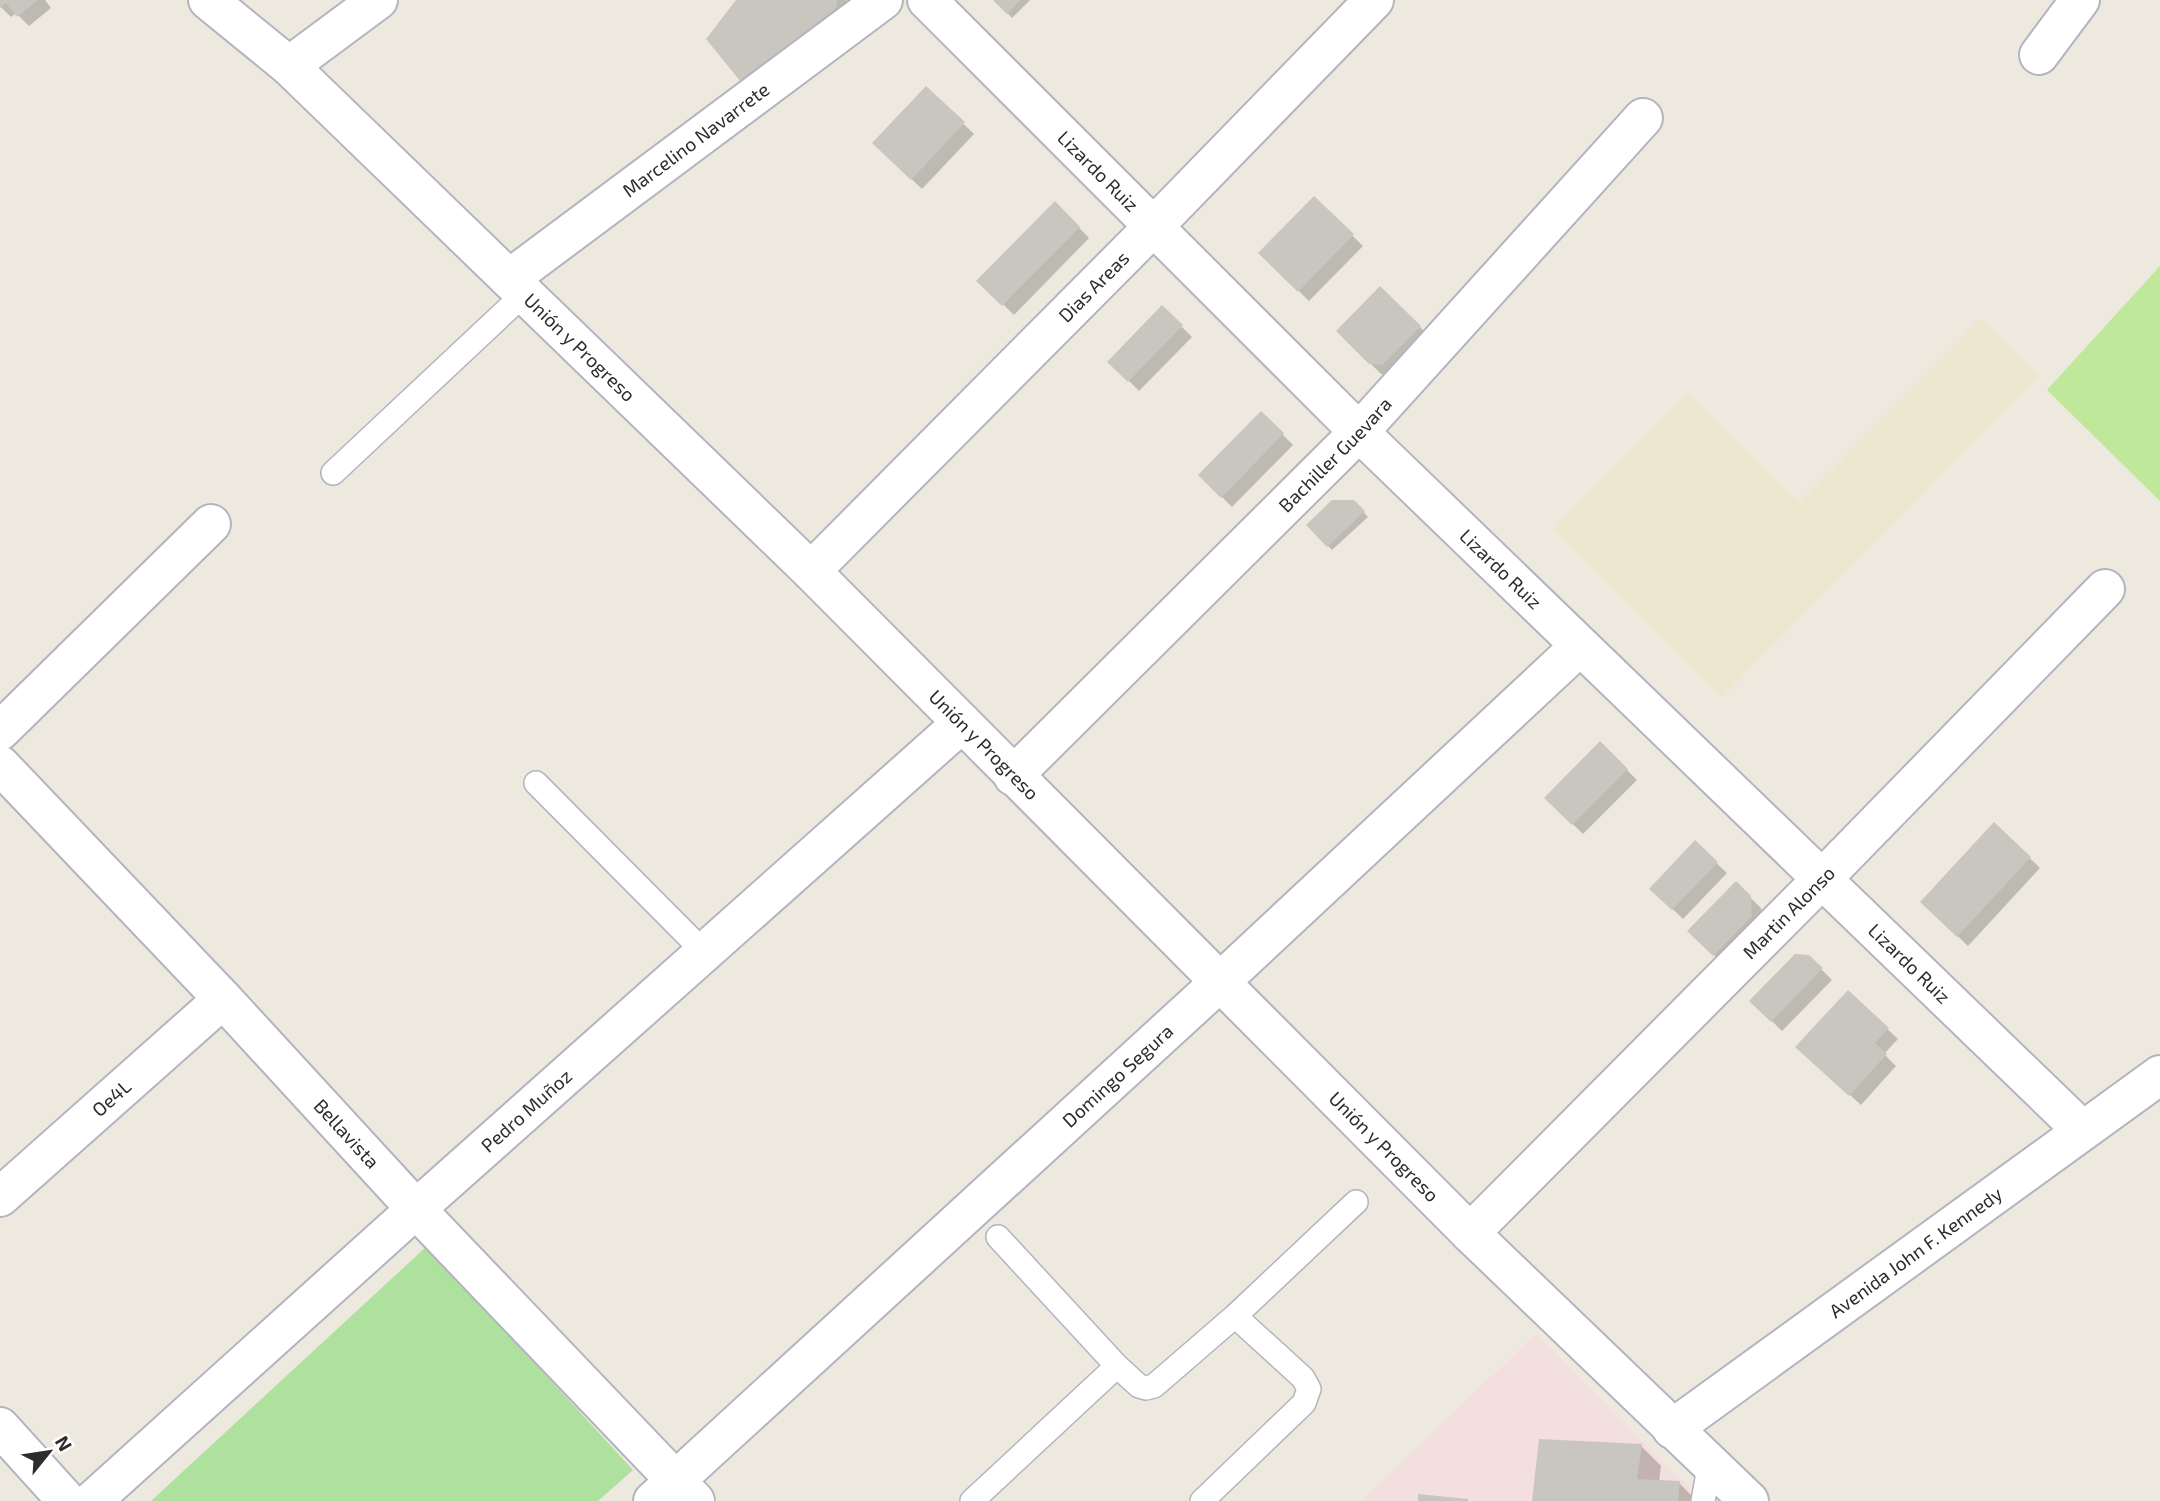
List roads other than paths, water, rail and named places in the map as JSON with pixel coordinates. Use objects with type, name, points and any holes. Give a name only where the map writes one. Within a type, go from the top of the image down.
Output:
[{"type":"street","name":"Unión y Progreso","points":[[208,0],[289,66],[811,571],[1470,1233],[1749,1501]]},
{"type":"street","points":[[289,66],[378,0]]},
{"type":"street","name":"Marcelino Navarrete","points":[[517,287],[883,0]]},
{"type":"street","name":"Lizardo Ruiz","points":[[927,0],[1155,225],[1359,432],[2081,1130]]},
{"type":"street","name":"Dias Areas","points":[[811,571],[1374,0]]},
{"type":"street","points":[[2039,55],[2080,0]]},
{"type":"street","name":"Bachiller Guevara","points":[[1013,776],[1359,432],[1643,118]]},
{"type":"street","points":[[0,731],[211,524]]},
{"type":"street","name":"Martin Alonso","points":[[1470,1233],[2105,589]]},
{"type":"street","name":"Domingo Segura","points":[[675,1494],[1579,647]]},
{"type":"street","name":"Pedro Muñoz","points":[[92,1501],[962,723]]},
{"type":"street","name":"Bellavista","points":[[0,765],[223,999],[675,1494]]},
{"type":"street","name":"Oe4L","points":[[0,1197],[223,999]]},
{"type":"street","name":"Avenida John F. Kennedy","points":[[1672,1429],[2160,1075]]},
{"type":"street","points":[[0,1427],[66,1501]]},
{"type":"lane","points":[[333,473],[517,287]]},
{"type":"lane","points":[[536,783],[705,953]]},
{"type":"lane","points":[[998,1237],[1117,1366],[1139,1386],[1146,1388],[1154,1386],[1235,1316],[1356,1202]]},
{"type":"lane","points":[[1202,1501],[1304,1403],[1310,1389],[1303,1378],[1235,1316]]},
{"type":"lane","points":[[972,1501],[1117,1366]]},
{"type":"lane","points":[[1703,1501],[1710,1462]]}]
